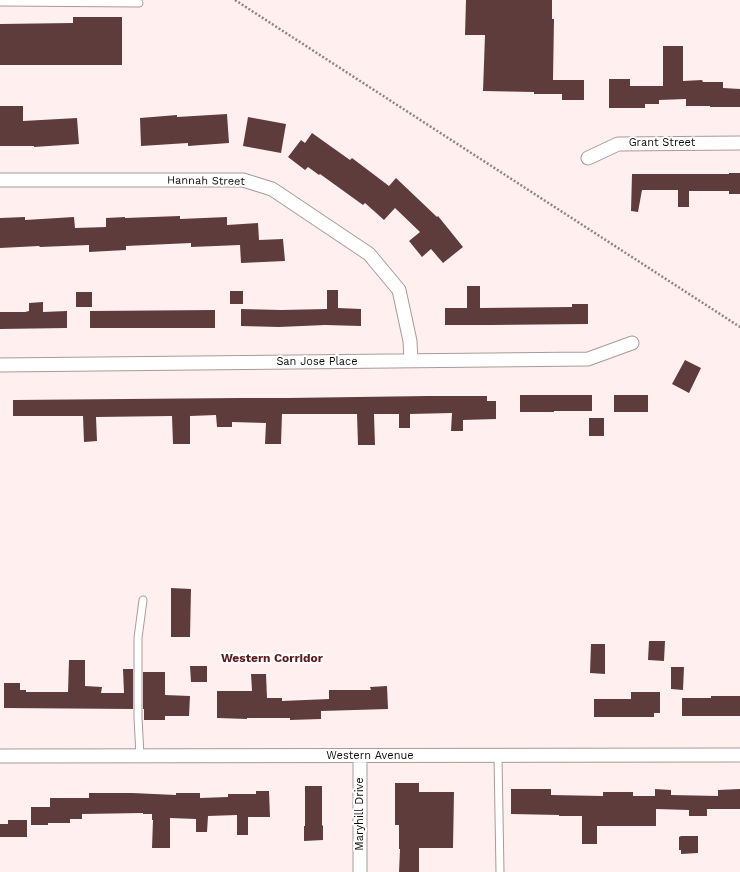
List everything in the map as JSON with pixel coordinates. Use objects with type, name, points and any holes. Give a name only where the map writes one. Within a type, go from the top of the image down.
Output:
[{"type":"street","name":"Grant Street","points":[[588,158],[618,144],[740,143]]},
{"type":"street","name":"Hannah Street","points":[[0,180],[243,180],[272,189],[369,254],[399,290],[410,341],[410,361]]},
{"type":"street","name":"San Jose Place","points":[[0,365],[588,359],[632,343]]},
{"type":"street","name":"Western Avenue","points":[[0,756],[740,755]]},
{"type":"street","name":"Maryhill Drive","points":[[360,756],[360,872]]},
{"type":"lane","points":[[0,2],[139,3]]},
{"type":"lane","points":[[140,756],[138,717],[138,638],[142,600]]},
{"type":"lane","points":[[498,756],[500,872]]},
{"type":"path","points":[[236,0],[740,327]]},
{"type":"building","points":[[466,0],[552,0],[552,19],[554,19],[553,80],[584,80],[584,100],[562,100],[562,94],[483,91],[485,35],[465,35]]},
{"type":"building","points":[[73,17],[122,17],[122,65],[0,65],[0,24],[73,23]]},
{"type":"building","points":[[663,46],[683,46],[683,81],[702,80],[703,82],[723,82],[723,88],[740,89],[740,107],[686,106],[686,99],[659,100],[659,104],[645,104],[645,108],[609,108],[609,79],[630,79],[630,86],[663,86]]},
{"type":"building","points":[[0,106],[23,106],[23,121],[77,118],[79,144],[34,147],[0,146]]},
{"type":"building","points":[[227,114],[229,143],[188,146],[188,143],[141,146],[140,118],[177,115],[177,117]]},
{"type":"building","points":[[248,117],[286,124],[281,153],[243,146]]},
{"type":"building","points":[[312,133],[350,160],[352,158],[389,186],[396,178],[437,217],[438,216],[463,247],[443,263],[431,249],[422,257],[409,241],[420,232],[395,208],[384,220],[365,203],[363,205],[320,174],[319,175],[308,167],[305,170],[288,157],[301,140],[305,143]]},
{"type":"building","points":[[740,173],[740,194],[729,194],[729,191],[689,191],[689,207],[678,207],[678,190],[642,190],[638,212],[631,211],[632,174]]},
{"type":"building","points":[[180,216],[180,219],[227,217],[227,225],[258,223],[259,240],[283,239],[285,261],[241,263],[240,245],[191,247],[191,243],[126,246],[126,250],[89,252],[89,245],[0,248],[0,218],[25,217],[25,220],[74,217],[75,228],[106,227],[106,218]]},
{"type":"building","points":[[467,286],[480,286],[480,308],[572,307],[572,304],[588,304],[588,324],[445,325],[445,308],[467,308]]},
{"type":"building","points":[[327,290],[338,290],[338,308],[361,309],[361,326],[241,326],[241,309],[327,309]]},
{"type":"building","points":[[230,291],[243,291],[243,304],[230,304]]},
{"type":"building","points":[[76,292],[92,292],[92,307],[76,307]]},
{"type":"building","points":[[43,302],[43,312],[67,311],[67,328],[0,329],[0,312],[25,312],[29,311],[29,303]]},
{"type":"building","points":[[215,310],[215,328],[90,328],[90,311]]},
{"type":"building","points":[[685,360],[701,368],[689,393],[672,384]]},
{"type":"building","points":[[520,395],[592,395],[592,411],[520,412]]},
{"type":"building","points":[[614,395],[648,395],[648,412],[614,412]]},
{"type":"building","points":[[487,396],[487,401],[496,401],[496,419],[463,420],[463,431],[451,431],[452,413],[410,414],[410,428],[399,428],[399,414],[374,414],[375,445],[358,445],[357,414],[282,414],[281,444],[265,444],[266,423],[232,422],[232,427],[217,427],[216,415],[190,416],[190,444],[173,444],[172,416],[96,417],[97,441],[84,442],[83,416],[13,416],[13,400]]},
{"type":"building","points":[[589,418],[604,418],[604,436],[589,436]]},
{"type":"building","points":[[171,588],[191,589],[190,637],[171,637]]},
{"type":"building","points":[[649,641],[665,641],[664,661],[648,660]]},
{"type":"building","points":[[591,644],[605,644],[605,674],[590,673]]},
{"type":"building","points":[[69,660],[85,660],[85,686],[102,687],[101,693],[124,693],[123,669],[133,669],[133,709],[4,708],[4,683],[20,683],[20,690],[26,690],[26,692],[68,692]]},
{"type":"building","points":[[190,666],[207,666],[207,682],[191,682]]},
{"type":"building","points":[[671,667],[684,667],[683,690],[671,689]]},
{"type":"building","points":[[143,672],[165,672],[165,695],[190,696],[189,716],[165,716],[165,720],[144,720]]},
{"type":"building","points":[[251,674],[266,674],[267,698],[282,698],[282,701],[329,699],[329,690],[371,690],[370,687],[387,686],[388,709],[321,711],[321,719],[290,720],[290,718],[217,718],[217,691],[252,691]]},
{"type":"building","points":[[631,692],[660,692],[660,713],[654,713],[654,717],[594,717],[594,699],[631,699]]},
{"type":"building","points":[[711,696],[740,696],[740,716],[682,716],[682,698],[711,698]]},
{"type":"building","points":[[395,783],[419,783],[419,792],[454,792],[453,848],[419,848],[419,872],[399,872],[399,825],[395,825]]},
{"type":"building","points":[[305,786],[322,786],[323,840],[304,841]]},
{"type":"building","points":[[511,789],[551,789],[551,795],[603,796],[603,792],[633,792],[633,796],[655,796],[655,789],[671,790],[671,795],[718,796],[718,790],[740,789],[740,809],[707,809],[707,816],[689,816],[689,810],[656,809],[656,826],[597,826],[597,844],[582,844],[582,816],[511,814]]},
{"type":"building","points":[[256,791],[269,791],[270,817],[248,817],[248,835],[237,835],[237,815],[208,816],[207,832],[196,832],[196,819],[170,818],[170,848],[152,848],[152,814],[82,814],[82,819],[70,819],[70,823],[31,825],[31,807],[50,807],[50,798],[89,798],[89,793],[176,795],[176,793],[200,793],[200,798],[228,797],[228,794],[256,794]]},
{"type":"building","points":[[8,820],[27,820],[27,837],[0,837],[0,824],[8,824]]},
{"type":"building","points":[[698,836],[698,853],[681,854],[681,850],[679,850],[679,837]]},
{"type":"district","name":"Western Corridor","points":[[272,658]]}]
